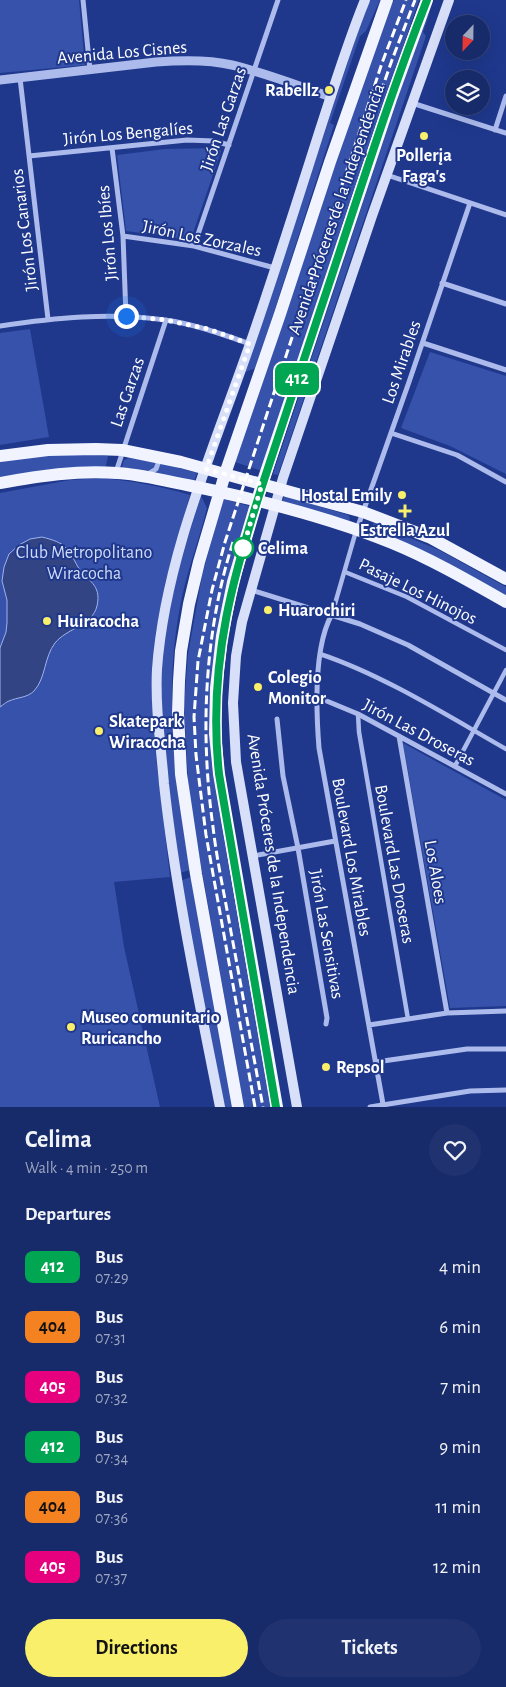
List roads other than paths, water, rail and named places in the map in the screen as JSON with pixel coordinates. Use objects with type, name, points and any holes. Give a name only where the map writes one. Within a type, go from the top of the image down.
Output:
[{"type":"main road","points":[[220,1107],[182,917],[168,823],[157,720],[157,670],[165,614],[175,567],[206,469],[250,344],[365,0]]},
{"type":"main road","name":"Avenida Próceres de la Independencia","points":[[238,1107],[185,805],[179,743],[179,681],[182,650],[189,604],[199,562],[225,474],[330,162],[387,0]]},
{"type":"main road","name":"Avenida Próceres de la Independencia","points":[[276,1107],[219,774],[215,734],[218,666],[233,582],[262,484],[391,99],[427,0]]},
{"type":"main road","name":"Avenida Próceres de la Independencia","points":[[297,1107],[236,762],[233,703],[236,656],[242,622],[280,489],[387,174],[449,0]]},
{"type":"main road","points":[[0,456],[72,448],[122,450],[160,457],[363,512],[431,538],[506,579]]},
{"type":"main road","points":[[0,483],[60,473],[116,472],[200,487],[275,505],[393,543],[431,561],[506,602]]},
{"type":"street","points":[[83,0],[90,70]]},
{"type":"street","name":"Jirón Las Garzas","points":[[194,246],[278,0]]},
{"type":"street","name":"Avenida Los Cisnes","points":[[0,80],[181,60],[207,61],[254,71],[331,97]]},
{"type":"street","name":"Jirón Los Canarios","points":[[20,78],[48,319]]},
{"type":"street","points":[[495,130],[506,96]]},
{"type":"street","points":[[412,103],[506,133]]},
{"type":"street","name":"Jirón Los Bengalíes","points":[[28,156],[194,140],[214,141],[229,145]]},
{"type":"street","name":"Jirón Los Ibíes","points":[[112,148],[123,236],[126,316]]},
{"type":"street","points":[[387,174],[506,215]]},
{"type":"street","name":"Los Mirables","points":[[357,530],[423,344],[470,203]]},
{"type":"street","name":"Jirón Los Zorzales","points":[[123,236],[194,246],[275,268]]},
{"type":"street","points":[[442,283],[506,304]]},
{"type":"street","points":[[0,326],[48,319],[126,316],[166,320],[208,329],[250,344]]},
{"type":"street","name":"Las Garzas","points":[[116,472],[166,320]]},
{"type":"street","points":[[423,344],[506,370]]},
{"type":"street","points":[[391,432],[457,455],[506,482]]},
{"type":"street","points":[[138,475],[154,472],[160,457]]},
{"type":"street","points":[[332,614],[357,530]]},
{"type":"street","name":"Pasaje Los Hinojos","points":[[345,572],[407,597],[506,650]]},
{"type":"street","points":[[251,590],[360,624],[408,645],[506,700]]},
{"type":"street","name":"Boulevard Los Mirables","points":[[332,614],[327,623],[320,654],[317,697],[319,748],[383,1104]]},
{"type":"street","points":[[320,654],[340,660],[390,685],[506,749]]},
{"type":"street","points":[[455,766],[506,670]]},
{"type":"street","name":"Jirón Las Droseras","points":[[317,697],[358,714],[506,794]]},
{"type":"street","name":"Boulevard Las Droseras","points":[[358,714],[359,732],[408,1019]]},
{"type":"street","name":"Jirón Las Sensitivas","points":[[277,719],[284,776],[327,1018],[326,1024]]},
{"type":"street","name":"Los Aloes","points":[[398,736],[447,1013]]},
{"type":"street","points":[[253,856],[335,841]]},
{"type":"street","points":[[369,1025],[447,1013],[506,1011]]},
{"type":"street","points":[[376,1062],[467,1049],[506,1049]]},
{"type":"street","points":[[370,1107],[470,1091],[506,1090]]},
{"type":"railway","points":[[255,1107],[206,835],[196,755],[194,717],[198,661],[212,590],[225,542],[382,63],[406,0]]},
{"type":"railway","points":[[368,129],[415,0]]},
{"type":"railway","points":[[233,542],[223,577],[210,647],[207,683],[207,756],[209,791],[217,853],[263,1107]]},
{"type":"place","name":"Rabellz","points":[[329,90]]},
{"type":"place","name":"Pollerįa Faga's","points":[[424,136]]},
{"type":"place","name":"Hostal Emily","points":[[402,495]]},
{"type":"place","name":"Estrella Azul","points":[[405,511]]},
{"type":"place","name":"Celima","points":[[243,548]]},
{"type":"place","name":"Huarochiri","points":[[268,610]]},
{"type":"place","name":"Huiracocha","points":[[47,621]]},
{"type":"place","name":"Colegio Monitor","points":[[258,687]]},
{"type":"place","name":"Skatepark Wiracocha","points":[[99,731]]},
{"type":"place","name":"Museo comunitario Ruricancho","points":[[71,1027]]},
{"type":"place","name":"Repsol","points":[[326,1067]]},
{"type":"park label","name":"Club Metropolitano Wiracocha","points":[[84,562]]}]
